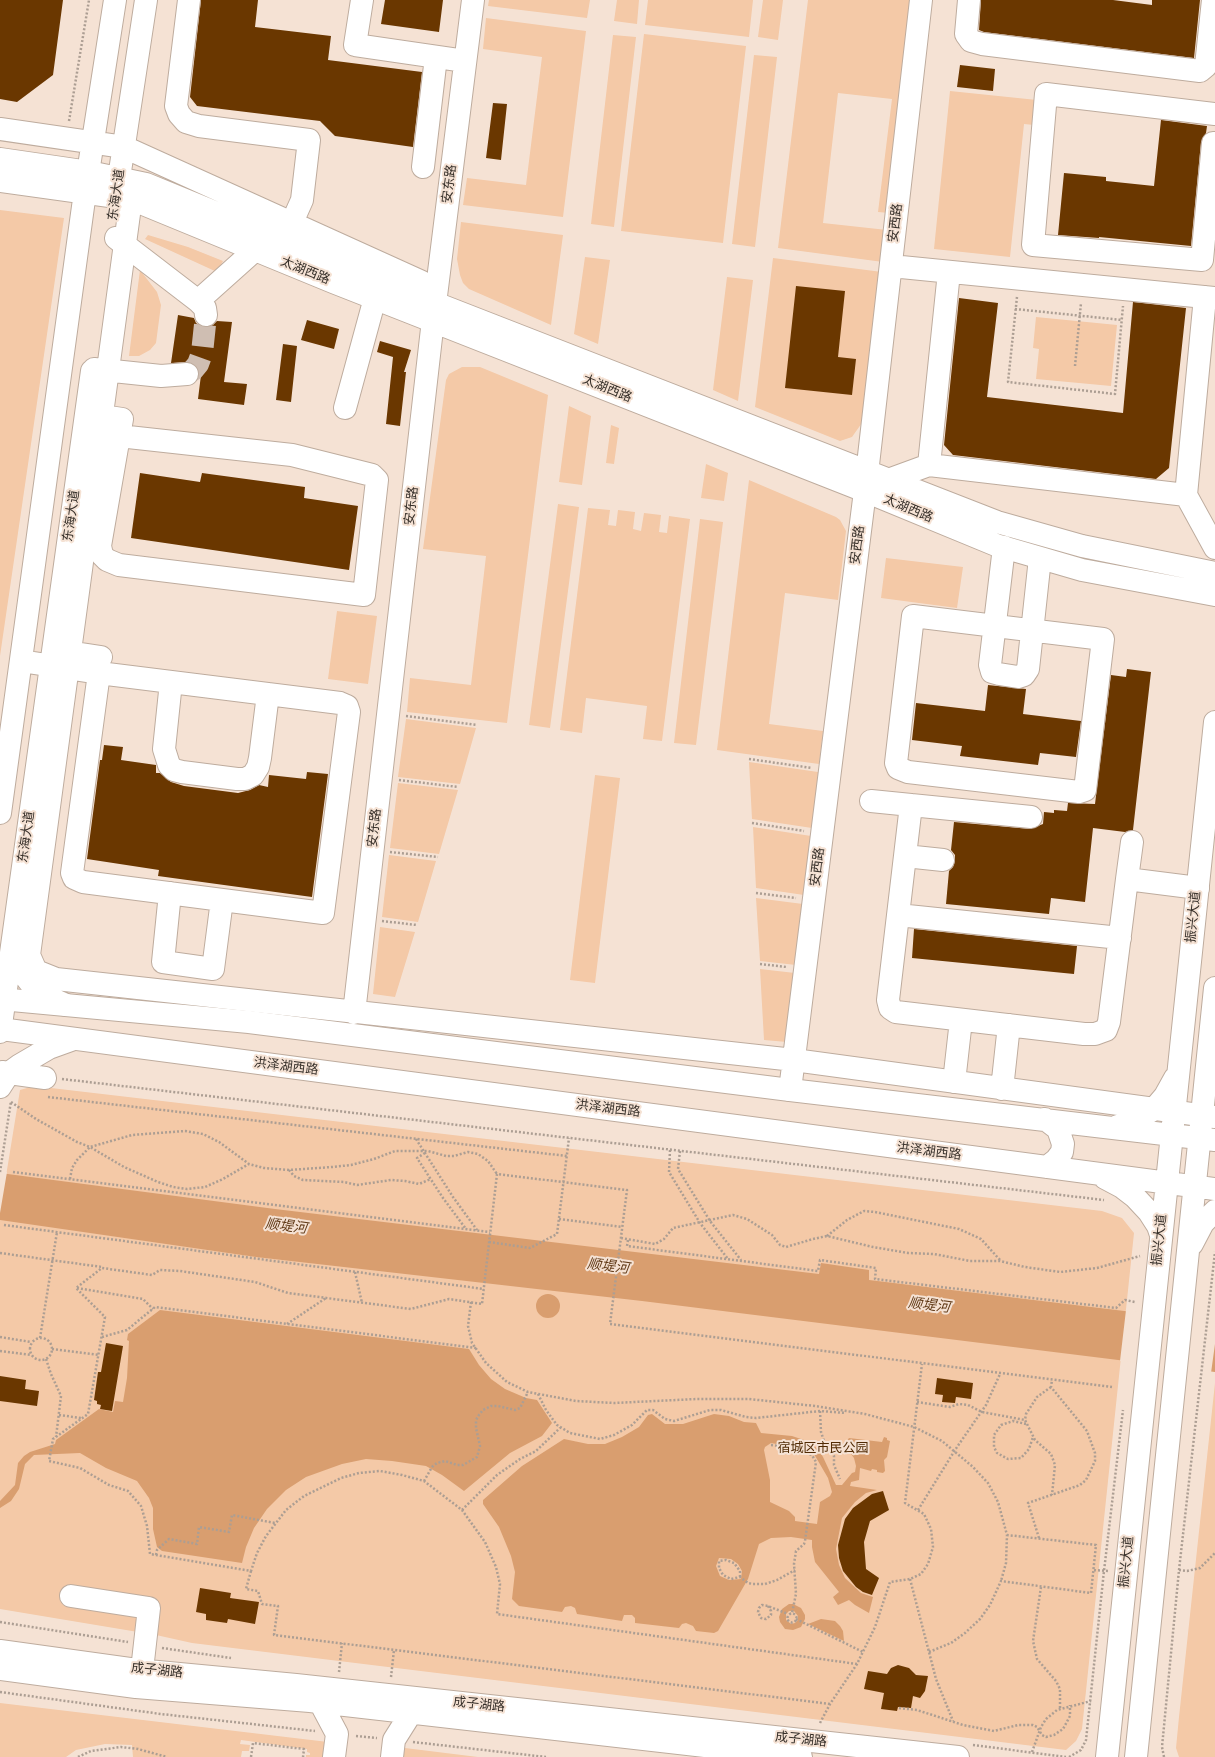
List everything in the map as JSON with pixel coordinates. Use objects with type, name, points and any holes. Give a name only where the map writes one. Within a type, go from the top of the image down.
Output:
[{"type":"street","points":[[0,813],[87,182],[115,0]]},
{"type":"street","name":"东海大道","points":[[0,1030],[2,999],[11,975],[12,941],[60,659],[118,240],[124,147],[146,0]]},
{"type":"street","points":[[0,129],[124,147],[288,232],[302,200],[309,140],[199,126],[186,122],[179,114],[176,106],[189,0]]},
{"type":"street","points":[[362,0],[355,45],[465,61]]},
{"type":"street","name":"安东路","points":[[354,1013],[435,304],[473,0]]},
{"type":"street","name":"安西路","points":[[790,1090],[866,481],[921,0]]},
{"type":"street","points":[[969,0],[966,34],[971,41],[976,43],[1208,72],[1206,66],[1213,0]]},
{"type":"street","points":[[423,167],[436,57]]},
{"type":"street","points":[[1215,114],[1046,94],[1033,245],[1202,260],[1213,143],[1215,143]]},
{"type":"street","name":"太湖西路","points":[[0,159],[122,191],[255,250],[375,298],[435,304]]},
{"type":"street","name":"太湖西路","points":[[0,181],[87,182]]},
{"type":"street","name":"太湖西路","points":[[122,191],[146,184],[288,232],[435,304],[866,481],[1004,547],[1082,570],[1215,595]]},
{"type":"street","points":[[118,240],[202,308],[255,250]]},
{"type":"street","points":[[891,266],[1210,297],[1186,495],[1215,548]]},
{"type":"street","points":[[929,464],[949,272]]},
{"type":"street","points":[[345,408],[375,298]]},
{"type":"street","points":[[56,979],[36,971],[29,955],[60,659],[102,416],[100,370],[162,376],[187,374]]},
{"type":"street","points":[[102,416],[122,418],[100,546],[102,555],[108,560],[119,565],[364,595],[377,480],[372,475],[292,455],[119,436]]},
{"type":"street","points":[[888,480],[929,464],[1186,495]]},
{"type":"street","name":"太湖西路","points":[[866,481],[888,480],[997,522],[1082,546],[1215,573]]},
{"type":"street","points":[[1004,547],[990,665],[992,672],[998,674],[1018,677],[1024,675],[1028,669],[1040,558]]},
{"type":"street","points":[[913,616],[1032,631],[1103,639],[1085,790],[1079,792],[908,772],[898,768],[896,763],[913,616]]},
{"type":"street","points":[[22,654],[100,665],[171,682],[340,703],[347,706],[349,712],[323,914],[83,882],[74,878],[72,873],[100,665]]},
{"type":"street","points":[[171,682],[164,749],[169,765],[174,770],[182,772],[237,779],[245,779],[253,775],[258,767],[268,694]]},
{"type":"street","name":"振兴大道","points":[[1107,1757],[1145,1389],[1148,1268],[1161,1235],[1172,1134],[1164,1111],[1178,1074],[1215,722]]},
{"type":"street","points":[[871,801],[1031,816]]},
{"type":"street","points":[[911,805],[888,1000],[890,1008],[896,1012],[1084,1034],[1095,1034],[1106,1030],[1109,1022],[1132,842]]},
{"type":"street","points":[[905,856],[943,860]]},
{"type":"street","points":[[1127,879],[1198,888]]},
{"type":"street","points":[[170,894],[163,962],[213,969],[222,900]]},
{"type":"street","points":[[898,915],[1120,938]]},
{"type":"street","points":[[11,975],[794,1060],[1164,1111],[1210,1112]]},
{"type":"street","points":[[11,975],[44,995],[67,1006]]},
{"type":"street","points":[[1136,1757],[1186,1265],[1205,1188],[1207,1139],[1210,1112],[1206,1077],[1215,988]]},
{"type":"street","points":[[2,999],[249,1022],[790,1090],[1207,1139]]},
{"type":"street","points":[[115,1044],[104,1035],[102,1030],[104,1021],[109,1015],[121,1011]]},
{"type":"street","points":[[954,1082],[961,1020]]},
{"type":"street","points":[[1002,1089],[1009,1025]]},
{"type":"street","points":[[1183,1026],[1188,1033],[1196,1035],[1204,1035],[1210,1031]]},
{"type":"street","name":"洪泽湖西路","points":[[0,1030],[1205,1188]]},
{"type":"street","points":[[6,1086],[49,1048],[74,1039]]},
{"type":"street","points":[[6,1086],[45,1087]]},
{"type":"street","points":[[1112,1127],[1164,1111]]},
{"type":"street","points":[[1045,1119],[1058,1129],[1063,1144],[1062,1152],[1056,1160],[1047,1167]]},
{"type":"street","points":[[1095,1173],[1122,1187],[1136,1197],[1149,1212],[1158,1226],[1161,1235]]},
{"type":"street","points":[[1148,1268],[1178,1269],[1186,1265],[1203,1223],[1215,1211]]},
{"type":"street","points":[[71,1596],[149,1608],[142,1670]]},
{"type":"street","name":"成子湖路","points":[[0,1651],[142,1670],[337,1689],[958,1757]]},
{"type":"street","name":"成子湖路","points":[[0,1669],[136,1687],[320,1702],[801,1757]]},
{"type":"street","points":[[320,1702],[337,1734],[334,1757]]},
{"type":"street","points":[[393,1749],[411,1713]]},
{"type":"path","points":[[66,139],[89,0]]},
{"type":"path","points":[[1018,279],[1008,382],[1115,394],[1124,289]]},
{"type":"path","points":[[1075,366],[1083,285]]},
{"type":"path","points":[[1015,309],[1122,320]]},
{"type":"path","points":[[388,714],[477,725]]},
{"type":"path","points":[[749,759],[830,770]]},
{"type":"path","points":[[381,778],[458,787]]},
{"type":"path","points":[[752,823],[822,834]]},
{"type":"path","points":[[373,850],[438,857]]},
{"type":"path","points":[[756,893],[814,901]]},
{"type":"path","points":[[365,919],[417,925]]},
{"type":"path","points":[[760,964],[805,970]]},
{"type":"path","points":[[0,1172],[6,1133],[6,1086]]},
{"type":"path","points":[[6,1086],[36,1119],[77,1142],[90,1147],[124,1167],[173,1187],[187,1189],[205,1187],[223,1179],[249,1164]]},
{"type":"path","points":[[45,1087],[569,1138],[1107,1200]]},
{"type":"path","points":[[45,1087],[416,1139],[567,1156]]},
{"type":"path","points":[[0,1253],[152,1275],[160,1270],[180,1271],[255,1282],[288,1293],[411,1309],[449,1299],[482,1304],[497,1174],[488,1161],[478,1154],[468,1152],[454,1156],[446,1156],[425,1152],[395,1151],[351,1165],[289,1170],[264,1168],[249,1164],[219,1142],[203,1134],[185,1131],[132,1135],[105,1144],[90,1147],[72,1168],[70,1179]]},
{"type":"path","points":[[489,1243],[530,1248],[557,1234],[569,1138]]},
{"type":"path","points":[[416,1139],[453,1197],[477,1231]]},
{"type":"path","points":[[670,1150],[669,1172],[700,1223],[728,1260]]},
{"type":"path","points":[[680,1151],[678,1169],[710,1221],[742,1261]]},
{"type":"path","points":[[425,1152],[417,1158],[466,1229]]},
{"type":"path","points":[[289,1170],[294,1176],[303,1180],[344,1182],[357,1185],[391,1180],[419,1184],[431,1179]]},
{"type":"path","points":[[13,1172],[490,1232]]},
{"type":"path","points":[[497,1174],[627,1190],[610,1324],[1112,1387]]},
{"type":"path","points":[[621,1238],[655,1244],[664,1239],[673,1228],[733,1215],[747,1219],[772,1235],[780,1245],[786,1247],[827,1236],[847,1220],[864,1211],[959,1229],[982,1240],[1000,1260]]},
{"type":"path","points":[[559,1218],[622,1227]]},
{"type":"path","points":[[4,1225],[484,1288]]},
{"type":"path","points":[[40,1338],[57,1232]]},
{"type":"path","points":[[827,1236],[872,1248],[934,1254],[970,1261],[1000,1260],[1025,1267],[1060,1272],[1097,1268],[1140,1256]]},
{"type":"path","points":[[628,1240],[627,1246],[728,1260],[818,1270],[820,1260],[876,1268],[875,1279],[1116,1308],[1125,1300],[1135,1302],[1136,1294]]},
{"type":"path","points":[[1140,1251],[1140,1256],[1148,1268]]},
{"type":"path","points":[[1164,1757],[1162,1747],[1179,1570],[1215,1252]]},
{"type":"path","points":[[76,1288],[102,1268]]},
{"type":"path","points":[[355,1272],[362,1303]]},
{"type":"path","points":[[76,1288],[143,1299],[153,1309]]},
{"type":"path","points":[[55,1438],[88,1414],[105,1317],[76,1288]]},
{"type":"path","points":[[287,1324],[327,1298]]},
{"type":"path","points":[[471,1302],[468,1326],[472,1343],[486,1363],[507,1382],[528,1392],[576,1401],[614,1403],[697,1399],[749,1399],[815,1406],[862,1414],[914,1427],[942,1441],[955,1450],[988,1483],[998,1502],[1007,1535],[1006,1563],[1001,1581],[990,1605],[980,1619],[965,1633],[951,1643],[929,1652]]},
{"type":"path","points":[[102,1337],[127,1330],[155,1307],[476,1348]]},
{"type":"path","points":[[0,1337],[32,1342],[40,1338],[50,1342],[52,1349],[51,1353],[46,1359],[39,1360],[31,1355],[0,1351]]},
{"type":"path","points":[[31,1355],[29,1350],[32,1342]]},
{"type":"path","points":[[52,1349],[98,1355]]},
{"type":"path","points":[[46,1359],[61,1396],[60,1415],[49,1461],[80,1468],[109,1485],[128,1491],[141,1506],[147,1526],[150,1554],[251,1570]]},
{"type":"path","points":[[818,1727],[830,1704],[857,1664],[863,1652],[875,1627],[890,1582],[910,1579],[921,1574],[928,1564],[933,1547],[931,1529],[924,1514],[904,1503],[922,1364]]},
{"type":"path","points":[[918,1510],[955,1450],[982,1412],[1000,1374]]},
{"type":"path","points":[[1052,1380],[1051,1387],[1037,1397],[1026,1414],[1024,1420],[1033,1436],[1051,1454],[1055,1465],[1052,1495]]},
{"type":"path","points":[[1039,1538],[1028,1503],[1080,1485],[1086,1480],[1095,1461],[1095,1453],[1087,1432],[1051,1387]]},
{"type":"path","points":[[424,1481],[428,1473],[437,1463],[445,1461],[464,1464],[477,1458],[480,1446],[476,1428],[476,1420],[479,1415],[483,1410],[491,1406],[515,1410],[520,1408],[528,1392]]},
{"type":"path","points":[[538,1394],[546,1410],[560,1428],[570,1434],[600,1438],[614,1435],[632,1425],[647,1410],[653,1410],[665,1419],[674,1420],[710,1410],[721,1410],[746,1417],[756,1418],[820,1411],[862,1414]]},
{"type":"path","points":[[917,1402],[950,1407],[959,1404],[968,1405],[982,1412],[1024,1420]]},
{"type":"path","points":[[1069,1757],[1082,1750],[1086,1740],[1124,1402]]},
{"type":"path","points":[[820,1411],[821,1432],[825,1444],[834,1456],[834,1465],[840,1480]]},
{"type":"path","points":[[60,1415],[82,1418]]},
{"type":"path","points":[[1026,1424],[1013,1421],[1001,1425],[994,1435],[994,1447],[997,1453],[1008,1459],[1021,1458],[1029,1449],[1033,1436]]},
{"type":"path","points":[[462,1510],[497,1476],[520,1459],[536,1451],[560,1428]]},
{"type":"path","points":[[771,1445],[790,1447],[812,1455],[816,1462],[805,1541],[804,1544],[796,1551],[796,1584],[794,1602],[787,1619],[790,1622],[794,1622],[796,1619]]},
{"type":"path","points":[[830,1704],[274,1635],[278,1606],[262,1604],[258,1591],[246,1589],[251,1570],[263,1542],[275,1523],[286,1510],[304,1496],[341,1478],[359,1473],[380,1471],[424,1481],[462,1510],[485,1542],[496,1567],[500,1584],[497,1614],[857,1664]]},
{"type":"path","points":[[156,1555],[157,1550],[169,1539],[197,1544],[199,1527],[229,1532],[232,1515],[275,1523]]},
{"type":"path","points":[[1001,1581],[1091,1593],[1096,1545],[1007,1535]]},
{"type":"path","points":[[1179,1570],[1187,1571],[1200,1568],[1215,1554]]},
{"type":"path","points":[[740,1577],[740,1571],[736,1565],[726,1560],[719,1561],[719,1568],[723,1575],[732,1578],[740,1577],[748,1583],[765,1584],[777,1580],[795,1570]]},
{"type":"path","points":[[910,1579],[936,1679],[953,1722]]},
{"type":"path","points":[[1041,1587],[1032,1641],[1037,1659],[1056,1681],[1060,1689],[1060,1708]]},
{"type":"path","points":[[768,1606],[771,1611],[771,1615],[766,1619],[761,1618],[758,1614],[758,1609],[762,1606],[768,1606],[795,1615],[796,1619],[863,1652]]},
{"type":"path","points":[[0,1622],[239,1660]]},
{"type":"path","points":[[337,1689],[342,1643]]},
{"type":"path","points":[[389,1695],[394,1650]]},
{"type":"path","points":[[0,1692],[161,1714],[337,1734],[393,1749],[546,1757]]},
{"type":"path","points":[[1032,1752],[1046,1719],[1060,1708],[1090,1701]]},
{"type":"path","points":[[899,1708],[917,1710],[953,1722],[994,1731],[1026,1724],[1037,1727],[1046,1737],[1054,1735],[1063,1729],[1070,1716],[1070,1705]]},
{"type":"path","points":[[251,1757],[253,1742],[304,1749],[303,1757]]},
{"type":"path","points":[[78,1757],[91,1751],[121,1747],[138,1749],[167,1757]]},
{"type":"green space","points":[[489,0],[590,0],[587,18],[488,6]]},
{"type":"green space","points":[[617,0],[639,0],[637,24],[614,21]]},
{"type":"green space","points":[[648,0],[753,0],[749,37],[645,25]]},
{"type":"green space","points":[[763,0],[783,0],[778,40],[758,37]]},
{"type":"green space","points":[[808,0],[915,0],[889,213],[878,212],[892,99],[838,93],[823,223],[887,230],[883,262],[778,248]]},
{"type":"green space","points":[[486,18],[586,31],[563,217],[463,205],[467,178],[526,185],[542,57],[483,49]]},
{"type":"green space","points":[[644,34],[746,46],[723,243],[621,231]]},
{"type":"green space","points":[[613,35],[636,37],[614,227],[591,224]]},
{"type":"green space","points":[[754,55],[777,57],[755,247],[732,244]]},
{"type":"green space","points":[[950,91],[1037,100],[1034,125],[1024,124],[1010,257],[934,249]]},
{"type":"green space","points":[[0,210],[64,218],[0,656]]},
{"type":"green space","points":[[461,222],[563,235],[551,325],[469,289],[463,283],[457,259]]},
{"type":"green space","points":[[148,235],[188,247],[223,261],[217,272],[145,239]]},
{"type":"green space","points":[[585,257],[610,260],[598,344],[574,334]]},
{"type":"green space","points":[[773,258],[882,272],[864,420],[852,437],[840,441],[755,407]]},
{"type":"green space","points":[[140,270],[157,292],[161,305],[156,343],[150,350],[139,356],[129,356]]},
{"type":"green space","points":[[727,277],[753,280],[738,401],[713,390]]},
{"type":"green space","points":[[1036,317],[1117,325],[1111,386],[1036,379],[1039,349],[1033,348]]},
{"type":"green space","points":[[462,367],[480,367],[548,395],[507,723],[407,712],[410,678],[471,685],[486,556],[423,549],[446,380],[449,374]]},
{"type":"green space","points":[[569,406],[591,416],[582,485],[559,482]]},
{"type":"green space","points":[[611,425],[619,428],[614,464],[606,463]]},
{"type":"green space","points":[[706,464],[728,473],[724,501],[701,498]]},
{"type":"green space","points":[[749,480],[836,517],[840,520],[846,531],[838,600],[785,593],[769,724],[823,731],[819,764],[717,750]]},
{"type":"green space","points":[[558,504],[579,507],[550,728],[529,725]]},
{"type":"green space","points":[[588,508],[610,510],[608,525],[616,526],[618,510],[635,512],[633,529],[641,531],[644,513],[661,515],[659,532],[667,533],[669,516],[690,519],[662,741],[643,739],[647,706],[586,698],[582,733],[560,730]]},
{"type":"green space","points":[[700,519],[723,522],[696,745],[674,743]]},
{"type":"green space","points":[[886,558],[963,567],[957,608],[881,598]]},
{"type":"green space","points":[[337,611],[377,616],[368,684],[328,679]]},
{"type":"green space","points":[[406,719],[476,728],[460,784],[398,777]]},
{"type":"green space","points":[[749,762],[818,772],[812,828],[752,819]]},
{"type":"green space","points":[[595,775],[620,778],[595,983],[570,980]]},
{"type":"green space","points":[[398,783],[458,790],[439,854],[390,848]]},
{"type":"green space","points":[[753,827],[811,836],[804,895],[756,888]]},
{"type":"green space","points":[[389,855],[436,861],[418,922],[382,917]]},
{"type":"green space","points":[[756,898],[803,904],[796,965],[760,961]]},
{"type":"green space","points":[[380,927],[415,932],[395,997],[373,994]]},
{"type":"green space","points":[[760,969],[795,973],[787,1042],[764,1040]]},
{"type":"green space","name":"宿城区市民公园","points":[[34,1086],[1102,1211],[1122,1218],[1134,1233],[1082,1729],[1076,1741],[1066,1750],[192,1643],[156,1635],[0,1609],[0,1213],[20,1090]]},
{"type":"green space","points":[[1215,1383],[1215,1757],[1179,1757],[1176,1748]]},
{"type":"green space","points":[[0,1703],[328,1742],[325,1757],[306,1757],[306,1755],[310,1755],[310,1753],[307,1752],[307,1749],[241,1740],[240,1744],[250,1745],[249,1751],[242,1751],[241,1757],[133,1757],[132,1745],[105,1744],[76,1750],[66,1757],[0,1757]]},
{"type":"green space","points":[[405,1748],[478,1757],[403,1757]]},
{"type":"water","name":"顺堤河","points":[[0,1173],[275,1209],[819,1274],[821,1263],[869,1270],[869,1280],[1215,1322],[1215,1372],[642,1301],[256,1257],[0,1220]]},
{"type":"water","points":[[548,1294],[557,1297],[560,1306],[557,1315],[548,1318],[539,1315],[536,1306],[539,1297]]},
{"type":"water","points":[[160,1310],[469,1349],[479,1365],[491,1379],[505,1389],[526,1398],[537,1400],[552,1423],[542,1436],[510,1453],[464,1491],[442,1475],[426,1466],[392,1461],[366,1459],[342,1464],[306,1477],[286,1490],[267,1509],[254,1528],[246,1547],[242,1563],[162,1551],[157,1547],[153,1529],[153,1508],[149,1498],[137,1481],[106,1468],[80,1453],[34,1455],[25,1464],[19,1489],[11,1501],[0,1508],[0,1501],[15,1485],[18,1463],[24,1456],[30,1452],[55,1444],[56,1440],[99,1409],[113,1412],[115,1401],[123,1402],[127,1378],[128,1334]]},
{"type":"water","points":[[652,1414],[665,1424],[683,1424],[714,1414],[729,1416],[744,1422],[756,1423],[761,1433],[792,1436],[807,1441],[818,1449],[836,1485],[842,1485],[852,1473],[855,1472],[856,1466],[854,1458],[846,1447],[846,1442],[849,1438],[882,1442],[884,1437],[887,1438],[887,1440],[890,1441],[887,1457],[884,1460],[885,1471],[883,1473],[877,1472],[877,1470],[872,1469],[871,1471],[860,1468],[859,1480],[851,1482],[850,1486],[877,1490],[866,1493],[855,1502],[842,1518],[836,1549],[839,1565],[845,1578],[861,1593],[873,1597],[869,1613],[849,1600],[838,1605],[833,1597],[839,1592],[815,1562],[812,1540],[791,1537],[771,1538],[759,1544],[748,1579],[718,1631],[714,1633],[696,1631],[693,1626],[686,1623],[682,1624],[679,1628],[635,1623],[635,1618],[632,1615],[624,1615],[622,1621],[577,1614],[575,1608],[571,1606],[565,1607],[562,1612],[519,1606],[512,1599],[515,1572],[511,1556],[499,1527],[483,1504],[483,1500],[522,1466],[564,1439],[588,1444],[605,1444],[622,1437],[639,1427],[648,1415]],"holes":[[[771,1443],[801,1448],[814,1454],[828,1478],[832,1492],[830,1496],[820,1502],[817,1524],[795,1521],[795,1517],[789,1511],[770,1502],[770,1480],[764,1450],[765,1447]],[[719,1558],[731,1559],[738,1564],[742,1571],[741,1579],[729,1580],[720,1576],[716,1566]]]},
{"type":"water","points":[[789,1604],[793,1604],[801,1608],[805,1615],[805,1619],[801,1627],[793,1630],[785,1629],[780,1622],[779,1617],[782,1609]],"holes":[[[789,1611],[794,1611],[798,1616],[798,1620],[791,1624],[786,1620],[786,1614]]]},
{"type":"water","points":[[821,1619],[835,1621],[843,1631],[844,1641],[808,1624]]},
{"type":"pier","points":[[0,1171],[7,1172],[0,1213]]},
{"type":"pier","points":[[1126,1310],[1215,1320],[1215,1344],[1211,1373],[1120,1361]]},
{"type":"building","points":[[0,0],[63,0],[53,75],[17,102],[0,99]]},
{"type":"building","points":[[201,0],[258,0],[255,27],[331,36],[328,60],[422,72],[413,147],[335,136],[320,121],[197,106],[190,97]]},
{"type":"building","points":[[385,0],[443,0],[439,32],[381,24]]},
{"type":"building","points":[[981,0],[1113,0],[1152,5],[1152,0],[1200,0],[1194,58],[984,32],[979,30]]},
{"type":"building","points":[[960,65],[995,69],[993,91],[957,87]]},
{"type":"building","points":[[493,103],[507,104],[501,160],[486,158]]},
{"type":"building","points":[[1161,120],[1207,126],[1206,133],[1201,142],[1191,246],[1099,237],[1058,235],[1064,173],[1106,177],[1106,181],[1154,186]]},
{"type":"building","points":[[796,286],[845,291],[838,357],[856,359],[852,395],[785,388]]},
{"type":"building","points":[[959,298],[998,303],[987,397],[1123,413],[1133,302],[1186,308],[1169,468],[1156,479],[953,455],[944,445]]},
{"type":"building","points":[[178,315],[194,318],[196,323],[202,327],[213,325],[217,321],[232,322],[224,382],[247,384],[244,405],[198,399],[201,375],[199,375],[197,367],[193,363],[171,363]]},
{"type":"building","points":[[307,320],[339,329],[334,349],[301,340]]},
{"type":"building","points":[[380,341],[411,350],[404,372],[406,372],[400,426],[386,424],[393,357],[377,352]]},
{"type":"building","points":[[283,344],[297,346],[291,402],[276,400]]},
{"type":"building","points":[[140,473],[200,482],[202,473],[305,487],[304,498],[358,506],[349,570],[131,538]]},
{"type":"building","points":[[1127,669],[1151,672],[1133,830],[1125,832],[1093,828],[1085,902],[1051,898],[1049,914],[946,904],[949,871],[953,867],[955,861],[955,855],[951,850],[954,822],[1030,829],[1043,824],[1044,812],[1054,813],[1054,810],[1067,811],[1068,803],[1095,804],[1111,675],[1126,677]]},
{"type":"building","points":[[988,685],[1026,689],[1023,714],[1081,721],[1076,757],[1040,753],[1038,765],[960,756],[962,746],[912,740],[916,703],[985,711]]},
{"type":"building","points":[[104,745],[123,747],[121,760],[156,765],[156,773],[160,773],[171,782],[184,786],[238,793],[250,790],[259,785],[268,787],[269,775],[306,779],[307,772],[328,774],[312,897],[158,876],[159,870],[87,859],[100,760],[102,760]]},
{"type":"building","points":[[914,929],[1077,946],[1074,974],[912,958]]},
{"type":"building","points":[[106,1343],[123,1346],[112,1411],[100,1409],[101,1405],[97,1404],[97,1401],[94,1400],[98,1372],[101,1372]]},
{"type":"building","points":[[0,1376],[26,1380],[25,1389],[39,1391],[37,1406],[0,1401]]},
{"type":"building","points":[[937,1378],[973,1383],[971,1399],[956,1397],[955,1403],[942,1402],[943,1395],[935,1394]]},
{"type":"building","points":[[883,1491],[889,1510],[870,1521],[864,1542],[866,1569],[879,1578],[872,1595],[863,1592],[856,1587],[843,1571],[839,1558],[838,1545],[845,1519],[853,1508],[872,1494]]},
{"type":"building","points":[[200,1588],[231,1593],[230,1598],[259,1602],[255,1624],[228,1619],[227,1623],[206,1620],[206,1614],[196,1612]]},
{"type":"building","points":[[898,1665],[909,1668],[916,1675],[928,1676],[925,1691],[920,1698],[913,1696],[911,1708],[898,1707],[897,1711],[881,1709],[884,1693],[864,1689],[868,1671],[887,1674],[891,1668]]},
{"type":"tunnel","points":[[187,374],[198,364],[202,353],[206,315]]}]
